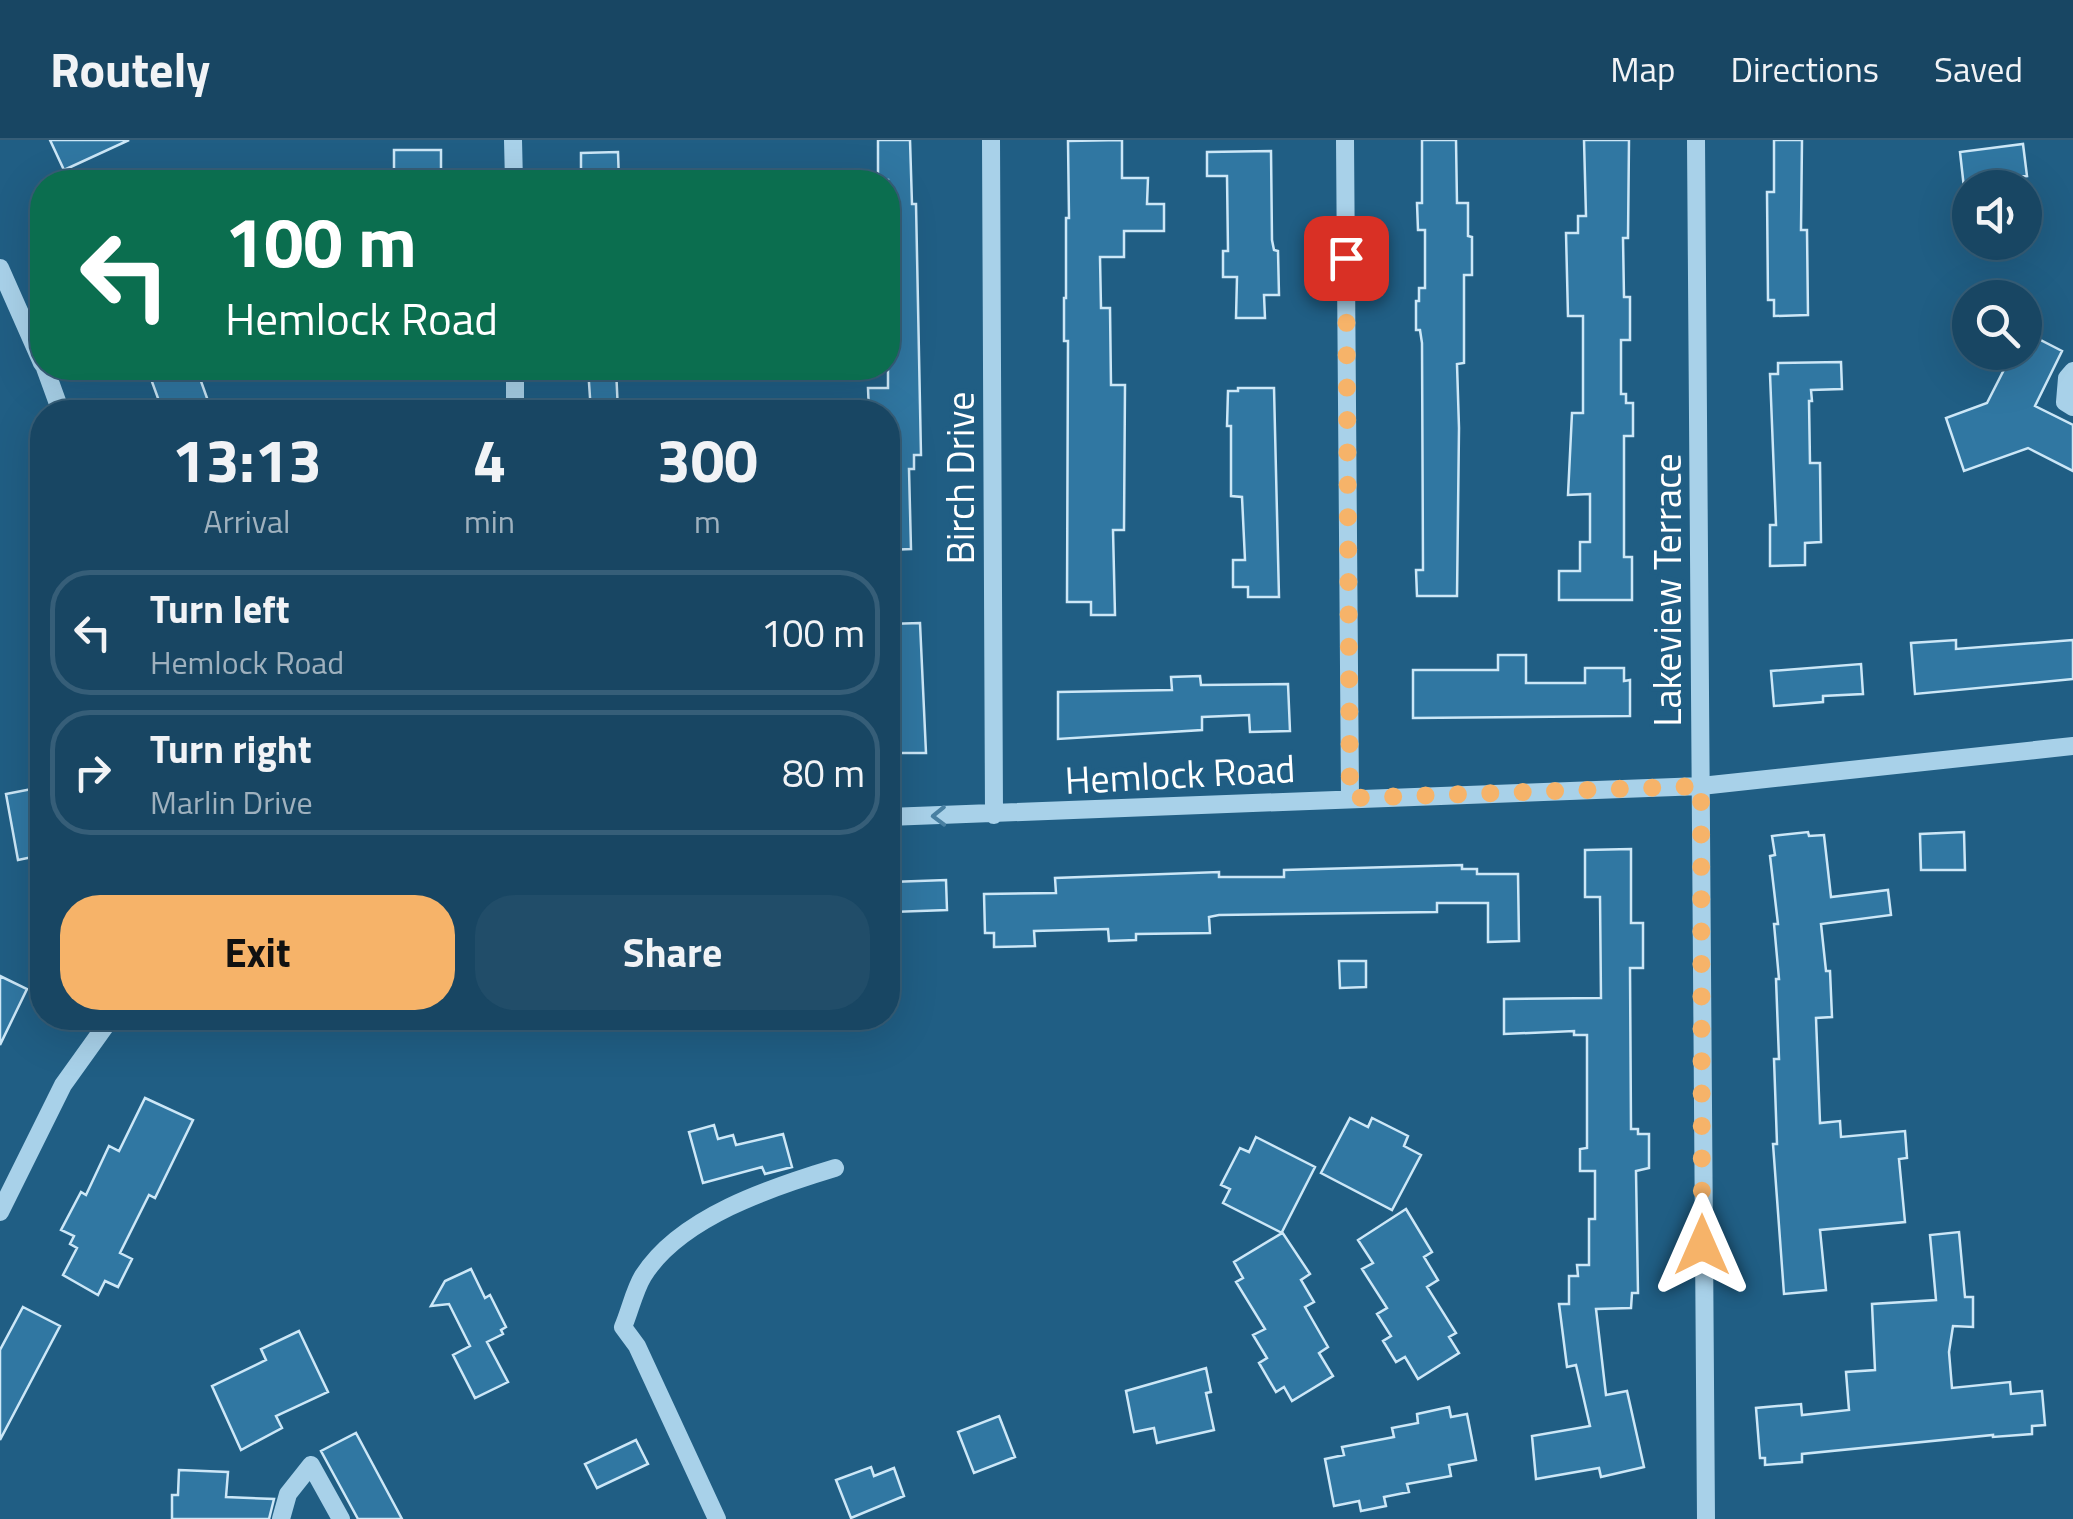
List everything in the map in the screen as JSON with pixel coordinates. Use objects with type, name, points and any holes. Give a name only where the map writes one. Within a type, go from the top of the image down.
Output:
[{"type":"street","points":[[512,140],[513,170]]},
{"type":"street","name":"Birch Drive","points":[[990,140],[994,815]]},
{"type":"street","points":[[1344,140],[1350,798]]},
{"type":"street","name":"Lakeview Terrace","points":[[1696,140],[1706,1519]]},
{"type":"street","points":[[0,268],[30,334]]},
{"type":"street","points":[[2073,371],[2067,378],[2065,402],[2073,407]]},
{"type":"street","name":"Hemlock Road","points":[[900,817],[1701,786],[2073,746]]},
{"type":"street","points":[[0,1212],[63,1085],[102,1030]]},
{"type":"street","points":[[717,1519],[637,1346],[624,1327],[643,1276],[682,1232],[779,1184],[835,1168]]},
{"type":"street","points":[[281,1519],[288,1494],[312,1464],[341,1519]]},
{"type":"building","points":[[50,140],[129,140],[64,170]]},
{"type":"building","points":[[878,140],[910,140],[912,204],[916,204],[921,455],[914,455],[914,469],[909,469],[911,549],[900,549],[900,400],[868,400],[868,388],[888,388],[888,380],[900,380],[900,170],[878,170]]},
{"type":"building","points":[[1122,140],[1122,178],[1148,178],[1147,204],[1164,204],[1164,231],[1124,231],[1124,257],[1100,257],[1101,308],[1110,308],[1111,385],[1125,385],[1124,530],[1113,530],[1115,615],[1091,615],[1091,602],[1067,602],[1068,341],[1064,341],[1064,298],[1068,141]]},
{"type":"building","points":[[1422,140],[1456,140],[1457,203],[1468,203],[1468,236],[1472,237],[1472,275],[1464,275],[1464,363],[1457,364],[1457,596],[1417,596],[1416,570],[1423,570],[1422,343],[1420,330],[1416,330],[1416,301],[1419,288],[1425,288],[1425,230],[1418,230],[1417,203],[1422,203]]},
{"type":"building","points":[[1584,140],[1629,140],[1628,238],[1623,238],[1624,297],[1630,297],[1630,340],[1621,340],[1621,394],[1626,394],[1626,403],[1633,403],[1633,436],[1624,436],[1624,557],[1632,557],[1632,600],[1559,600],[1559,571],[1580,571],[1580,542],[1590,542],[1590,494],[1568,495],[1572,413],[1583,413],[1583,316],[1568,316],[1566,233],[1578,233],[1578,216],[1586,216]]},
{"type":"building","points":[[1774,140],[1802,140],[1801,230],[1807,230],[1808,315],[1774,316],[1774,300],[1768,300],[1767,192],[1774,192]]},
{"type":"building","points":[[2023,144],[2026,170],[1962,170],[1960,152]]},
{"type":"building","points":[[394,150],[441,150],[441,170],[394,170]]},
{"type":"building","points":[[1271,151],[1272,240],[1274,250],[1278,251],[1279,295],[1264,295],[1265,318],[1236,318],[1237,277],[1223,277],[1223,251],[1228,251],[1227,176],[1207,176],[1207,152]]},
{"type":"building","points":[[618,152],[619,170],[581,170],[581,153]]},
{"type":"building","points":[[2042,341],[2062,351],[2035,406],[2073,425],[2073,471],[2028,448],[1964,471],[1946,418],[1987,403],[2004,370],[2042,370]]},
{"type":"building","points":[[1841,362],[1842,389],[1811,390],[1809,401],[1810,463],[1820,463],[1821,542],[1805,543],[1805,565],[1770,566],[1770,525],[1776,525],[1770,374],[1778,374],[1778,363]]},
{"type":"building","points":[[151,380],[201,380],[208,400],[159,400]]},
{"type":"building","points":[[589,380],[617,380],[617,400],[590,400]]},
{"type":"building","points":[[1274,388],[1279,597],[1248,597],[1248,587],[1233,587],[1233,560],[1245,560],[1242,497],[1231,496],[1231,426],[1227,426],[1228,391]]},
{"type":"building","points":[[920,623],[926,753],[900,753],[900,624]]},
{"type":"building","points":[[1956,640],[1956,649],[2073,640],[2073,679],[1915,694],[1911,643]]},
{"type":"building","points":[[1498,655],[1526,655],[1526,683],[1585,683],[1585,668],[1624,668],[1624,681],[1630,680],[1630,716],[1413,718],[1413,670],[1498,670]]},
{"type":"building","points":[[1861,664],[1863,694],[1823,696],[1823,702],[1774,706],[1771,671]]},
{"type":"building","points":[[1200,676],[1201,685],[1288,684],[1290,731],[1250,732],[1249,715],[1202,717],[1202,730],[1058,739],[1058,692],[1172,690],[1171,677]]},
{"type":"building","points":[[30,789],[30,858],[18,860],[6,794]]},
{"type":"building","points":[[1808,832],[1809,836],[1824,835],[1831,897],[1888,890],[1891,915],[1821,924],[1826,971],[1830,971],[1832,1017],[1816,1018],[1820,1123],[1840,1121],[1841,1137],[1905,1131],[1907,1158],[1899,1159],[1905,1222],[1820,1230],[1826,1290],[1784,1294],[1773,1144],[1777,1144],[1774,1059],[1779,1059],[1779,979],[1774,924],[1778,924],[1770,856],[1775,855],[1772,836]]},
{"type":"building","points":[[1964,832],[1965,870],[1921,870],[1920,834]]},
{"type":"building","points":[[1631,849],[1631,923],[1643,923],[1643,968],[1630,968],[1631,1129],[1649,1134],[1649,1168],[1636,1171],[1638,1293],[1632,1293],[1631,1308],[1596,1309],[1606,1395],[1627,1391],[1644,1467],[1601,1477],[1599,1468],[1536,1479],[1532,1436],[1590,1426],[1576,1365],[1567,1367],[1559,1304],[1569,1304],[1569,1276],[1578,1276],[1577,1265],[1589,1265],[1589,1219],[1595,1219],[1595,1171],[1580,1171],[1580,1149],[1587,1148],[1587,1035],[1574,1035],[1574,1031],[1504,1034],[1504,999],[1601,998],[1600,897],[1585,897],[1585,850]]},
{"type":"building","points":[[1462,865],[1462,869],[1477,869],[1477,874],[1518,874],[1519,941],[1488,942],[1488,903],[1437,903],[1437,912],[1219,915],[1209,917],[1210,933],[1136,934],[1136,940],[1109,941],[1108,929],[1034,931],[1035,946],[994,947],[994,933],[985,933],[984,894],[1056,893],[1055,878],[1219,872],[1219,877],[1284,877],[1284,870]]},
{"type":"building","points":[[946,880],[947,910],[900,912],[900,882]]},
{"type":"building","points":[[1339,961],[1366,961],[1366,987],[1340,988]]},
{"type":"building","points":[[0,976],[27,989],[0,1045]]},
{"type":"building","points":[[145,1098],[193,1120],[155,1198],[149,1195],[120,1253],[132,1259],[118,1287],[105,1281],[98,1295],[63,1275],[77,1248],[70,1244],[74,1236],[61,1230],[81,1192],[86,1195],[109,1146],[119,1151]]},
{"type":"building","points":[[1350,1118],[1368,1127],[1372,1118],[1408,1136],[1404,1146],[1421,1155],[1392,1210],[1321,1173]]},
{"type":"building","points":[[714,1125],[718,1139],[733,1135],[736,1145],[783,1134],[792,1167],[765,1174],[762,1167],[703,1183],[689,1132]]},
{"type":"building","points":[[1256,1137],[1315,1167],[1282,1232],[1310,1274],[1301,1280],[1314,1302],[1305,1307],[1328,1347],[1319,1353],[1333,1376],[1292,1401],[1284,1387],[1276,1392],[1259,1363],[1267,1358],[1253,1335],[1265,1329],[1236,1282],[1243,1278],[1234,1262],[1282,1233],[1223,1203],[1230,1189],[1221,1185],[1240,1148],[1249,1152]]},
{"type":"building","points":[[1406,1209],[1432,1252],[1424,1257],[1438,1280],[1427,1287],[1456,1333],[1449,1337],[1459,1353],[1418,1379],[1405,1357],[1396,1362],[1383,1341],[1391,1336],[1377,1314],[1387,1308],[1362,1269],[1373,1263],[1358,1240]]},
{"type":"building","points":[[1959,1232],[1965,1297],[1973,1297],[1973,1327],[1953,1326],[1949,1352],[1952,1388],[2010,1382],[2011,1394],[2042,1391],[2045,1425],[2032,1426],[2032,1434],[1802,1454],[1802,1462],[1765,1465],[1765,1458],[1760,1458],[1756,1408],[1801,1404],[1802,1415],[1849,1410],[1846,1372],[1875,1370],[1872,1304],[1936,1300],[1930,1235]]},
{"type":"building","points":[[471,1269],[506,1327],[501,1330],[503,1334],[487,1342],[508,1382],[475,1398],[453,1355],[470,1346],[449,1304],[431,1306],[445,1281]]},
{"type":"building","points":[[23,1307],[60,1326],[0,1440],[0,1350]]},
{"type":"building","points":[[299,1331],[328,1392],[276,1416],[282,1428],[241,1450],[212,1386],[266,1360],[261,1349]]},
{"type":"building","points":[[1206,1368],[1211,1392],[1206,1393],[1214,1430],[1157,1443],[1154,1428],[1134,1432],[1126,1391]]},
{"type":"building","points":[[1449,1407],[1451,1417],[1467,1414],[1476,1460],[1449,1465],[1451,1476],[1407,1484],[1409,1492],[1384,1497],[1386,1506],[1361,1511],[1359,1501],[1334,1506],[1325,1459],[1344,1455],[1342,1447],[1394,1437],[1392,1428],[1418,1423],[1417,1414]]},
{"type":"building","points":[[999,1416],[1015,1457],[974,1473],[958,1432]]},
{"type":"building","points":[[356,1433],[402,1519],[358,1519],[321,1451]]},
{"type":"building","points":[[636,1440],[648,1464],[597,1488],[585,1464]]},
{"type":"building","points":[[871,1467],[874,1476],[894,1468],[904,1496],[851,1518],[836,1480]]},
{"type":"building","points":[[179,1470],[228,1472],[226,1497],[274,1499],[269,1519],[172,1519],[172,1495],[178,1495]]},
{"type":"route","points":[[1346,258],[1350,798],[1701,786],[1702,1245]]}]
